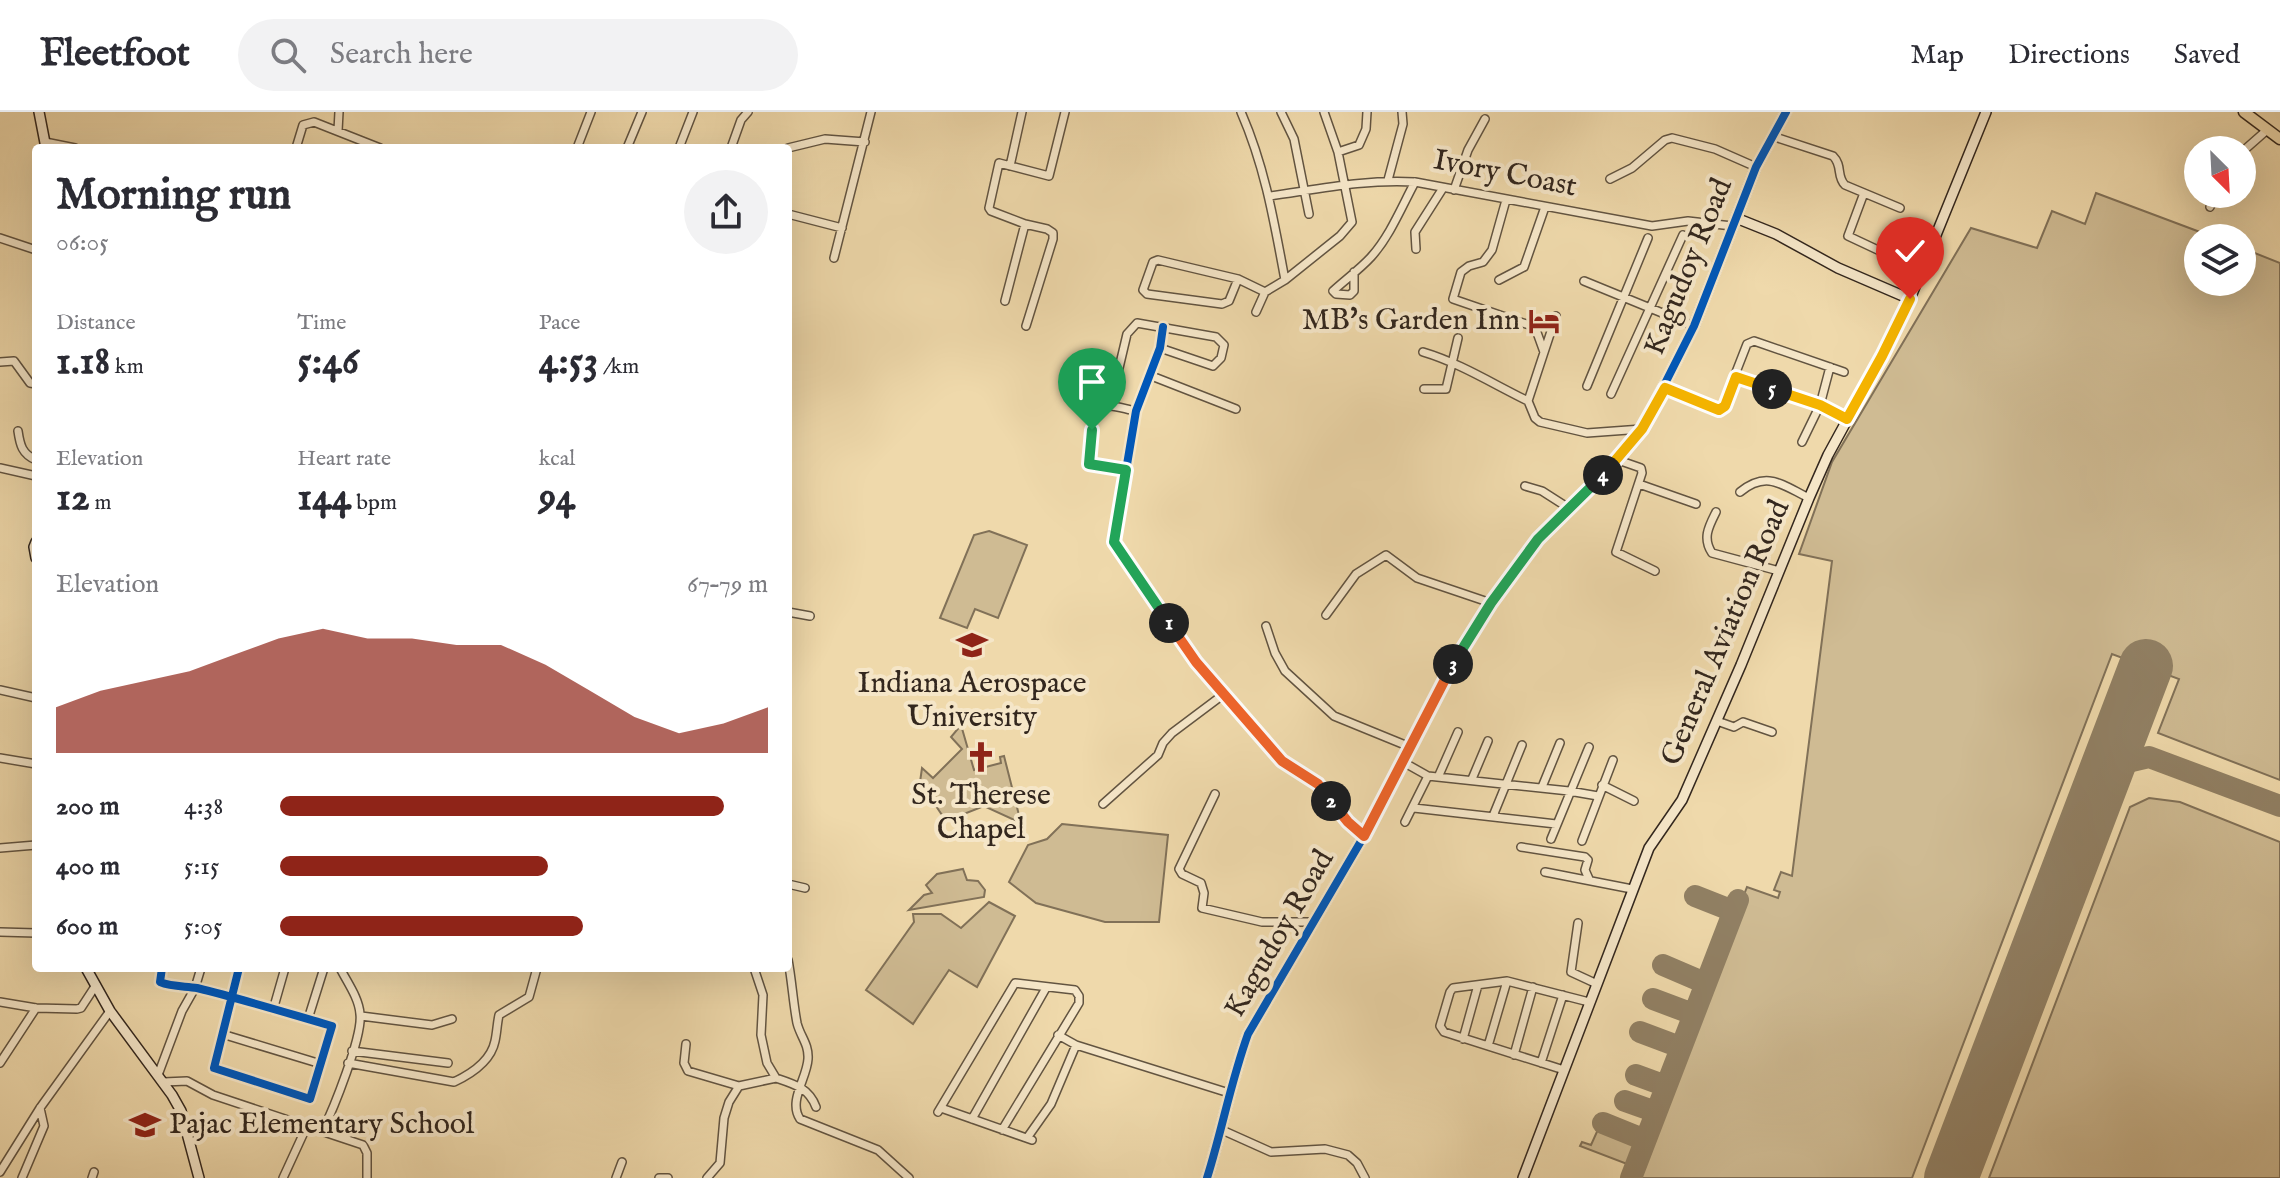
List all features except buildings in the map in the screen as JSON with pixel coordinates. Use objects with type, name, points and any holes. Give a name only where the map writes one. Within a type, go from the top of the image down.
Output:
[{"type":"main road","points":[[2244,112],[2280,139]]},
{"type":"street","points":[[39,112],[45,144]]},
{"type":"street","points":[[338,131],[339,112]]},
{"type":"street","points":[[579,144],[591,112]]},
{"type":"street","points":[[629,144],[642,112]]},
{"type":"street","points":[[681,144],[693,112]]},
{"type":"street","points":[[732,144],[741,120],[748,112]]},
{"type":"street","points":[[834,258],[871,112]]},
{"type":"street","points":[[1010,166],[1022,112]]},
{"type":"street","points":[[1026,326],[1053,233],[989,208],[999,163],[1049,176],[1065,112]]},
{"type":"street","points":[[1241,112],[1258,150],[1285,280]]},
{"type":"street","points":[[1281,112],[1294,139],[1309,214]]},
{"type":"street","points":[[1256,312],[1265,292],[1285,280],[1352,222],[1338,152],[1324,112]]},
{"type":"street","points":[[1338,152],[1359,145],[1366,129],[1367,112]]},
{"type":"street","points":[[1388,180],[1403,124],[1402,112]]},
{"type":"street","name":"Kagudoy Road","points":[[1207,1178],[1248,1034],[1364,836],[1462,647],[1538,539],[1618,460],[1642,429],[1694,326],[1756,167],[1786,112]]},
{"type":"street","name":"General Aviation Road","points":[[1523,1178],[1649,848],[1682,800],[1809,498],[1910,299],[1986,112]]},
{"type":"street","points":[[1454,190],[1468,150],[1485,119]]},
{"type":"street","points":[[297,144],[300,129],[307,122],[370,144]]},
{"type":"street","points":[[2256,140],[2267,130]]},
{"type":"street","points":[[1772,136],[1833,156],[1839,164],[1843,184],[1900,208]]},
{"type":"street","points":[[1610,179],[1632,168],[1665,140],[1672,138],[1715,149],[1756,167]]},
{"type":"street","points":[[792,147],[825,139],[865,142]]},
{"type":"street","name":"Ivory Coast","points":[[1270,196],[1388,180],[1415,182],[1652,226],[1688,221],[1734,222]]},
{"type":"street","points":[[1354,272],[1380,244],[1415,182]]},
{"type":"street","points":[[1416,249],[1415,232],[1443,188]]},
{"type":"street","points":[[1864,193],[1848,236],[1880,251]]},
{"type":"street","points":[[1506,200],[1492,250],[1483,262],[1461,272],[1453,299],[1535,327],[1544,352]]},
{"type":"street","points":[[1499,280],[1524,267],[1545,207]]},
{"type":"street","points":[[792,215],[842,228]]},
{"type":"street","points":[[1734,222],[1776,234],[1838,268],[1910,299]]},
{"type":"street","points":[[1005,301],[1025,224]]},
{"type":"street","points":[[1611,394],[1683,235]]},
{"type":"street","points":[[0,238],[32,249]]},
{"type":"street","points":[[1587,386],[1648,238]]},
{"type":"street","points":[[1238,279],[1229,301],[1222,304],[1147,294],[1143,290],[1153,262],[1158,260],[1238,279],[1265,292]]},
{"type":"street","points":[[1584,281],[1694,326]]},
{"type":"street","points":[[1556,316],[1528,401],[1535,418],[1540,422],[1587,433],[1642,429]]},
{"type":"street","points":[[1110,406],[1127,334],[1137,323],[1216,337],[1222,340],[1223,351],[1213,366],[1160,348]]},
{"type":"street","points":[[1163,327],[1160,348],[1136,411],[1114,542],[1196,662],[1282,761],[1318,784],[1348,822],[1364,836]]},
{"type":"street","points":[[1424,389],[1446,389],[1458,338]]},
{"type":"street","points":[[1665,388],[1719,410],[1725,406],[1747,344],[1754,341],[1844,372]]},
{"type":"street","points":[[1423,352],[1452,361],[1528,401]]},
{"type":"street","points":[[0,362],[14,361],[32,383]]},
{"type":"street","points":[[1802,442],[1820,405],[1830,367]]},
{"type":"street","points":[[1149,375],[1236,409]]},
{"type":"street","points":[[1736,377],[1820,405],[1847,419]]},
{"type":"street","points":[[1068,396],[1100,408],[1110,406],[1136,411]]},
{"type":"street","points":[[1100,408],[1094,416],[1089,464],[1126,470]]},
{"type":"street","points":[[18,431],[20,447],[32,458]]},
{"type":"street","points":[[1618,460],[1642,470],[1616,552],[1655,571]]},
{"type":"street","points":[[0,468],[32,475]]},
{"type":"street","points":[[1740,492],[1751,483],[1770,480],[1809,498]]},
{"type":"street","points":[[1639,484],[1696,504]]},
{"type":"street","points":[[1525,486],[1542,491],[1567,507]]},
{"type":"street","points":[[1716,512],[1706,539],[1712,553],[1779,571]]},
{"type":"street","points":[[1326,615],[1356,574],[1386,555],[1417,578],[1491,603]]},
{"type":"street","points":[[792,613],[810,616]]},
{"type":"street","points":[[1266,626],[1285,671],[1334,716],[1410,747]]},
{"type":"street","points":[[0,690],[32,697]]},
{"type":"street","points":[[1103,804],[1158,755],[1172,733],[1224,694]]},
{"type":"street","points":[[1717,721],[1734,727],[1743,722],[1772,732]]},
{"type":"street","points":[[1439,775],[1458,732]]},
{"type":"street","points":[[1472,779],[1488,741]]},
{"type":"street","points":[[1542,787],[1560,743]]},
{"type":"street","points":[[1493,816],[1522,745]]},
{"type":"street","points":[[1551,839],[1589,747]]},
{"type":"street","points":[[0,758],[32,763]]},
{"type":"street","points":[[1582,841],[1613,760]]},
{"type":"street","points":[[1403,762],[1428,776],[1598,796]]},
{"type":"street","points":[[1405,822],[1428,776]]},
{"type":"street","points":[[1602,785],[1634,801]]},
{"type":"street","points":[[1215,794],[1179,869],[1182,874],[1201,883],[1204,893],[1202,908],[1262,922],[1313,922]]},
{"type":"street","points":[[1414,808],[1556,824]]},
{"type":"street","points":[[0,848],[32,845]]},
{"type":"street","points":[[1521,847],[1585,857],[1588,860],[1585,870],[1589,879]]},
{"type":"street","points":[[1545,872],[1632,889]]},
{"type":"street","points":[[792,885],[805,888]]},
{"type":"street","points":[[1578,923],[1571,972],[1597,984]]},
{"type":"street","points":[[0,932],[32,933]]},
{"type":"street","points":[[88,972],[110,1011],[181,1111],[199,1178]]},
{"type":"street","points":[[161,972],[160,982],[195,988],[231,998],[273,1010],[332,1026],[310,1099],[214,1068],[222,1034],[231,998],[238,972]]},
{"type":"street","points":[[161,1079],[182,1011],[200,972]]},
{"type":"street","points":[[273,1010],[284,972]]},
{"type":"street","points":[[308,1019],[323,972]]},
{"type":"street","points":[[322,1132],[337,1103],[361,1016],[342,972]]},
{"type":"street","points":[[348,1063],[443,1081],[454,1082],[470,1075],[483,1062],[495,1042],[499,1015],[529,997],[536,972]]},
{"type":"street","points":[[755,972],[763,995],[761,1035],[767,1063],[776,1078]]},
{"type":"street","points":[[790,972],[797,1024],[808,1047],[806,1074],[795,1105],[800,1119],[878,1150],[909,1178]]},
{"type":"street","points":[[1488,1046],[1507,981]]},
{"type":"street","points":[[1564,1070],[1444,1032],[1440,1026],[1451,990],[1507,981],[1589,1002]]},
{"type":"street","points":[[1002,1130],[1079,1003],[1075,990],[1015,983],[939,1110],[1030,1139],[1051,1104],[1076,1045]]},
{"type":"street","points":[[0,1002],[36,1008],[81,1008],[96,985]]},
{"type":"street","points":[[1463,1039],[1478,985]]},
{"type":"street","points":[[1514,1055],[1533,987]]},
{"type":"street","points":[[972,1119],[1046,988]]},
{"type":"street","points":[[1541,1063],[1563,995]]},
{"type":"street","points":[[0,1063],[36,1008]]},
{"type":"street","points":[[0,1172],[40,1108],[110,1011]]},
{"type":"street","points":[[361,1016],[432,1025],[452,1019]]},
{"type":"street","points":[[222,1034],[321,1064]]},
{"type":"street","points":[[1058,1035],[1076,1045],[1229,1093]]},
{"type":"street","points":[[686,1044],[684,1063],[688,1071],[739,1086],[776,1078],[807,1091],[816,1107]]},
{"type":"street","points":[[352,1051],[448,1063]]},
{"type":"street","points":[[161,1079],[187,1081],[213,1095],[363,1145],[367,1153],[367,1178]]},
{"type":"street","points":[[707,1178],[720,1163],[724,1118],[739,1086]]},
{"type":"street","points":[[22,1178],[44,1126],[40,1108]]},
{"type":"street","points":[[283,1178],[306,1128]]},
{"type":"street","points":[[1222,1130],[1271,1152],[1325,1149],[1348,1155],[1357,1163],[1365,1178]]},
{"type":"street","points":[[616,1178],[622,1162]]},
{"type":"street","points":[[659,1178],[668,1178]]},
{"type":"shaded area","points":[[2096,193],[2184,226],[2184,296],[2256,296],[2256,254],[2280,263],[2280,780],[2158,733],[2179,679],[2112,654],[1912,1178],[1635,1178],[1747,887],[1778,898],[1780,892],[1774,890],[1781,872],[1792,876],[1832,561],[1799,554],[1832,462],[1971,228],[2037,248],[2052,211],[2085,224]]},
{"type":"shaded area","points":[[989,531],[1027,545],[998,618],[975,609],[967,628],[940,618],[974,535]]},
{"type":"shaded area","points":[[961,725],[974,770],[1001,763],[1000,757],[1004,756],[1021,823],[984,806],[946,821],[920,782],[922,768],[933,778],[962,749],[951,737]]},
{"type":"shaded area","points":[[2149,798],[2180,802],[2280,842],[2280,1178],[1989,1178],[2130,807]]},
{"type":"shaded area","points":[[1062,824],[1168,835],[1159,922],[1105,922],[1036,903],[1009,882],[1028,845],[1047,839]]},
{"type":"shaded area","points":[[963,869],[967,880],[978,881],[985,890],[984,897],[909,910],[924,895],[932,893],[926,885],[937,874]]},
{"type":"shaded area","points":[[989,902],[1015,916],[977,987],[949,970],[913,1024],[866,990],[914,922],[913,914],[941,914],[961,928]]},
{"type":"shaded area","points":[[1600,1125],[1636,1139],[1627,1164],[1580,1146],[1582,1142],[1591,1145]]},
{"type":"taxiway","points":[[2104,775],[2119,764],[2149,757],[2280,806]]},
{"type":"taxiway","points":[[1695,896],[1733,911]]},
{"type":"taxiway","points":[[1631,1178],[1738,900]]},
{"type":"taxiway","points":[[1663,965],[1705,983]]},
{"type":"taxiway","points":[[1653,999],[1693,1014]]},
{"type":"taxiway","points":[[1640,1032],[1680,1047]]},
{"type":"taxiway","points":[[1636,1075],[1666,1086]]},
{"type":"taxiway","points":[[1625,1101],[1656,1112]]},
{"type":"taxiway","points":[[1603,1123],[1645,1140]]},
{"type":"runway","points":[[1951,1178],[2146,666]]},
{"type":"cycle path","points":[[1207,1178],[1248,1034],[1364,836],[1462,647],[1538,539],[1618,460],[1642,429],[1694,326],[1756,167],[1786,112]]},
{"type":"cycle path","points":[[1163,327],[1160,348],[1136,411],[1114,542],[1196,662],[1282,761],[1318,784],[1348,822],[1364,836]]},
{"type":"cycle path","points":[[161,972],[160,982],[165,984],[232,997]]},
{"type":"cycle path","points":[[232,997],[238,972]]},
{"type":"cycle path","points":[[232,997],[332,1026],[310,1099],[214,1068],[232,997]]},
{"type":"place","name":"MB's Garden Inn","points":[[1544,321]]},
{"type":"place","name":"Indiana Aerospace University","points":[[972,645]]},
{"type":"place","name":"St. Therese Chapel","points":[[981,757]]},
{"type":"place","name":"Pajac Elementary School","points":[[145,1125]]},
{"type":"route","points":[[1092,430],[1089,464],[1126,470],[1114,542],[1196,662],[1282,761],[1318,784],[1348,822],[1364,836],[1462,647],[1491,603],[1561,513],[1618,460],[1642,429],[1665,388],[1719,410],[1725,406],[1736,377],[1820,405],[1847,419],[1910,299]]}]
